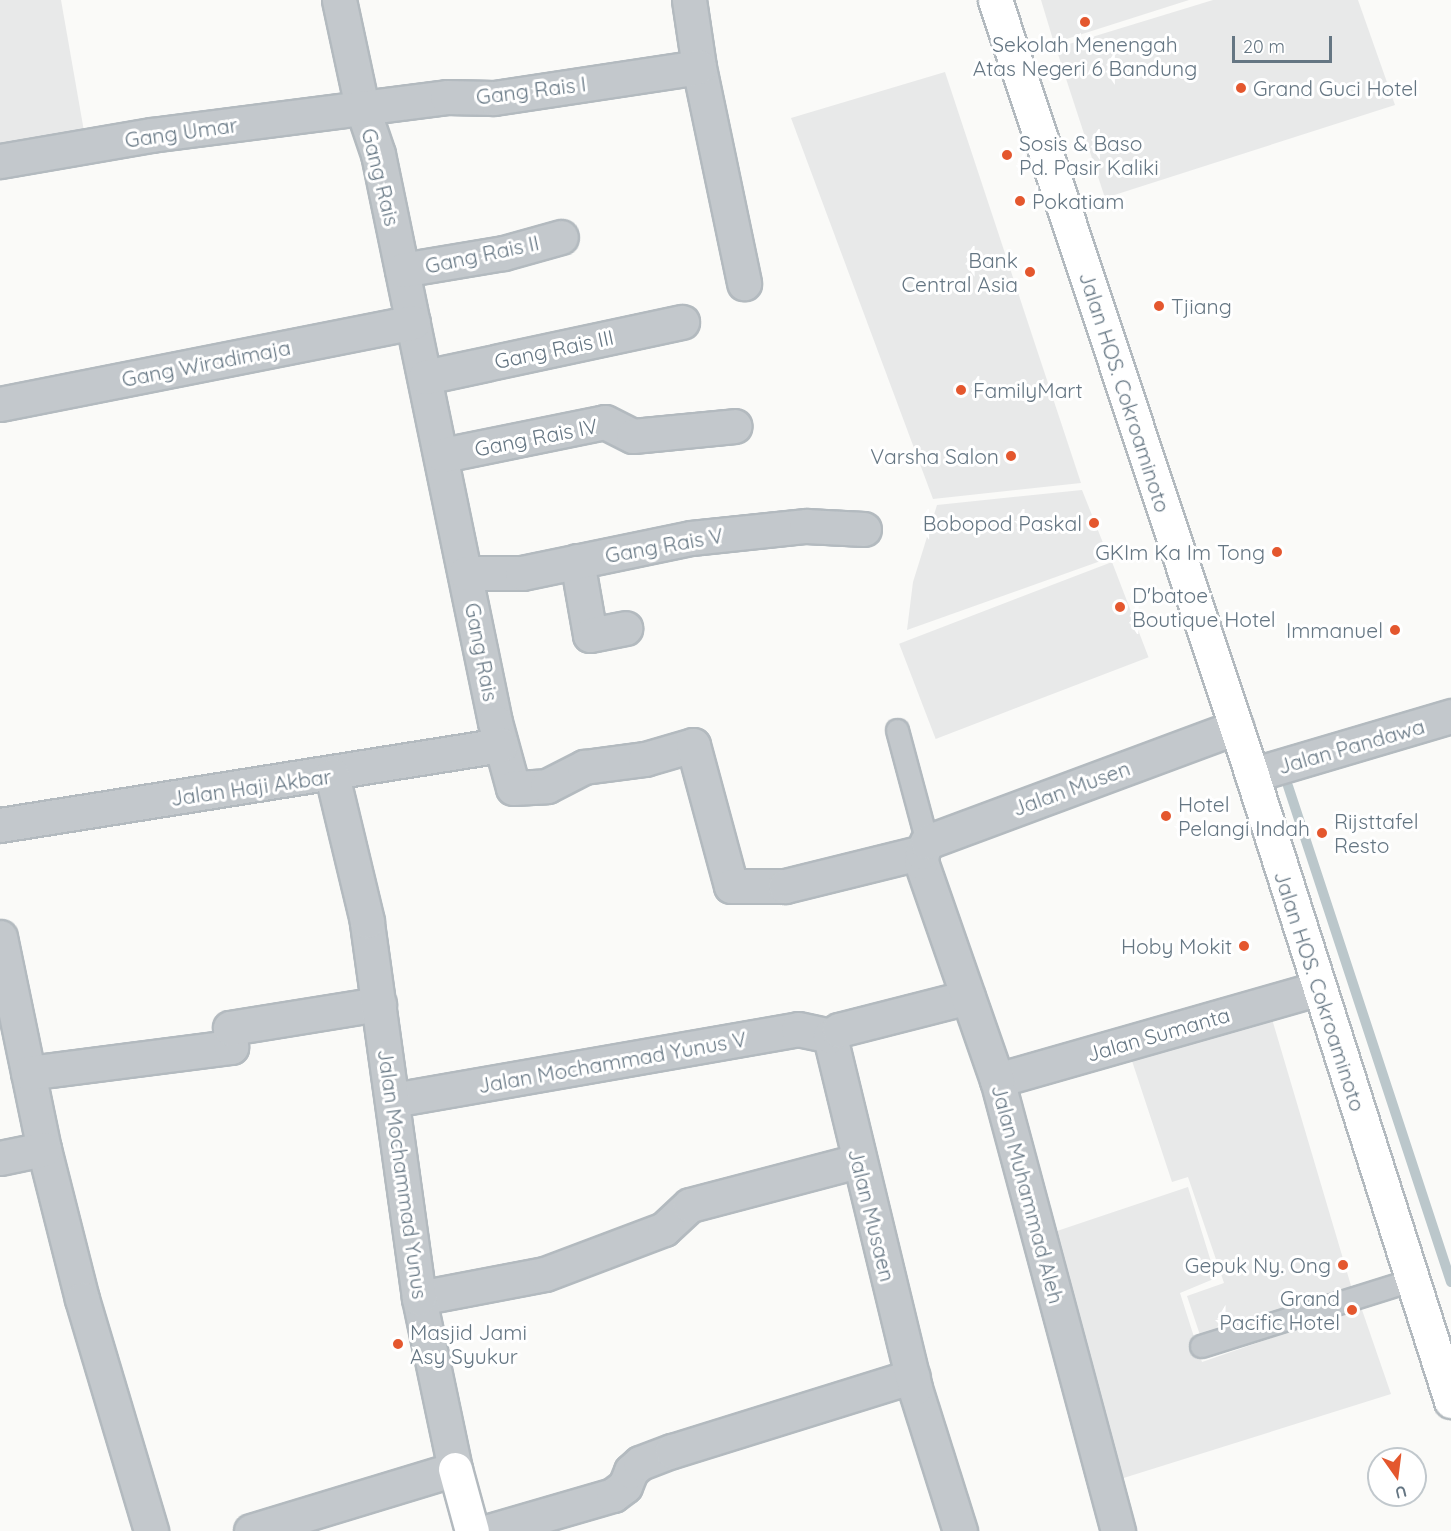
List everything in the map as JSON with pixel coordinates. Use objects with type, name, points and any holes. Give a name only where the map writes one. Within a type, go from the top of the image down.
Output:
[{"type":"main road","name":"Jalan HOS. Cokroaminoto","points":[[995,0],[1252,775],[1451,1401]]},
{"type":"main road","name":"Jalan Mochammad Yunus","points":[[454,1469],[472,1531]]},
{"type":"street","name":"Gang Rais","points":[[339,0],[362,107],[378,154],[443,455],[501,745],[513,788],[548,786],[584,767],[645,759],[693,745],[731,886],[785,886],[924,852]]},
{"type":"street","points":[[689,0],[699,67],[744,284]]},
{"type":"street","name":"Gang Rais I","points":[[362,107],[447,97],[494,98],[699,67]]},
{"type":"street","name":"Gang Umar","points":[[0,161],[151,135],[362,107]]},
{"type":"street","name":"Gang Rais II","points":[[402,270],[504,253],[561,237]]},
{"type":"street","name":"Gang Wiradimaja","points":[[0,404],[413,322]]},
{"type":"street","name":"Gang Rais III","points":[[425,377],[682,322]]},
{"type":"street","name":"Gang Rais IV","points":[[443,455],[605,422],[633,436],[735,426]]},
{"type":"street","name":"Gang Rais V","points":[[466,573],[522,573],[691,538],[806,526],[864,529]]},
{"type":"street","points":[[577,561],[590,635],[625,628]]},
{"type":"street","name":"Jalan Pandawa","points":[[1252,775],[1451,716]]},
{"type":"street","name":"Jalan Musen","points":[[924,852],[1236,727]]},
{"type":"street","name":"Jalan Haji Akbar","points":[[0,825],[332,775],[501,745]]},
{"type":"street","name":"Jalan Mochammad Yunus","points":[[332,775],[367,921],[419,1298],[454,1469]]},
{"type":"street","name":"Jalan Muhammad Aleh","points":[[924,852],[968,997],[997,1080],[1114,1530]]},
{"type":"street","points":[[0,937],[44,1149],[82,1299],[151,1531]]},
{"type":"street","name":"Jalan Sumanta","points":[[997,1080],[1319,988]]},
{"type":"street","points":[[830,1036],[839,1030],[968,997]]},
{"type":"street","points":[[28,1073],[231,1047],[230,1028],[379,1004]]},
{"type":"street","name":"Jalan Mochammad Yunus V","points":[[393,1100],[798,1029],[830,1036]]},
{"type":"street","name":"Jalan Musaen","points":[[830,1036],[858,1161],[913,1376],[960,1531]]},
{"type":"street","points":[[0,1158],[44,1149]]},
{"type":"street","points":[[419,1298],[545,1274],[664,1229],[690,1205],[858,1161]]},
{"type":"street","points":[[489,1531],[613,1494],[625,1486],[631,1471],[640,1463],[672,1451],[913,1376]]},
{"type":"street","points":[[251,1531],[454,1469]]},
{"type":"lane","points":[[897,730],[924,852]]},
{"type":"lane","points":[[1201,1346],[1411,1280]]},
{"type":"shaded area","points":[[0,0],[61,0],[85,137],[0,152]]},
{"type":"shaded area","name":"Sekolah Menengah Atas Negeri 6 Bandung","points":[[1041,0],[1189,0],[1054,43]]},
{"type":"shaded area","name":"Grand Guci Hotel","points":[[1213,0],[1358,0],[1395,105],[1105,198],[1056,48]]},
{"type":"shaded area","points":[[945,72],[1081,483],[933,499],[791,118]]},
{"type":"shaded area","points":[[1082,490],[1109,558],[907,630],[913,582],[937,505]]},
{"type":"shaded area","points":[[1112,562],[1149,657],[936,739],[899,644]]},
{"type":"shaded area","points":[[1272,1019],[1352,1289],[1201,1338],[1187,1296],[1224,1283],[1188,1177],[1172,1182],[1131,1058]]},
{"type":"shaded area","points":[[1188,1187],[1216,1278],[1180,1293],[1202,1362],[1361,1307],[1391,1394],[1114,1481],[1048,1234]]},
{"type":"waterway","points":[[1288,786],[1451,1282]]},
{"type":"place","name":"Sekolah Menengah Atas Negeri 6 Bandung","points":[[1085,22]]},
{"type":"place","name":"Grand Guci Hotel","points":[[1241,88]]},
{"type":"place","name":"Sosis & Baso Pd. Pasir Kaliki","points":[[1007,155]]},
{"type":"place","name":"Pokatiam","points":[[1020,201]]},
{"type":"place","name":"Bank Central Asia","points":[[1030,272]]},
{"type":"place","name":"Tjiang","points":[[1159,306]]},
{"type":"place","name":"FamilyMart","points":[[961,390]]},
{"type":"place","name":"Varsha Salon","points":[[1011,456]]},
{"type":"place","name":"Bobopod Paskal","points":[[1094,523]]},
{"type":"place","name":"GKIm Ka Im Tong","points":[[1277,552]]},
{"type":"place","name":"D'batoe Boutique Hotel","points":[[1120,607]]},
{"type":"place","name":"Immanuel","points":[[1395,630]]},
{"type":"place","name":"Hotel Pelangi Indah","points":[[1166,816]]},
{"type":"place","name":"Rijsttafel Resto","points":[[1322,833]]},
{"type":"place","name":"Hoby Mokit","points":[[1244,946]]},
{"type":"place","name":"Gepuk Ny. Ong","points":[[1343,1265]]},
{"type":"place","name":"Grand Pacific Hotel","points":[[1352,1310]]},
{"type":"place","name":"Masjid Jami Asy Syukur","points":[[398,1344]]}]
